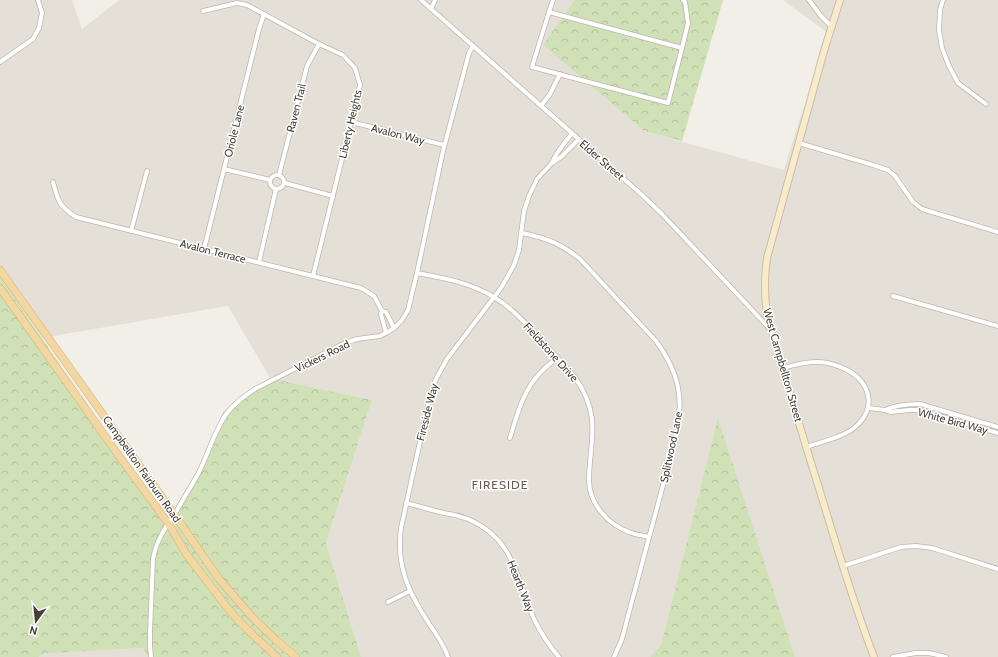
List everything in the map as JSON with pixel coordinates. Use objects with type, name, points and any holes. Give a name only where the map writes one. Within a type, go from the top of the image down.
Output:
[{"type":"main road","name":"West Campbellton Street","points":[[840,0],[824,51],[769,251],[764,277],[764,296],[767,314],[782,368],[861,623],[874,657]]},
{"type":"main road","name":"Campbellton Fairburn Road","points":[[0,270],[174,514],[209,566],[230,593],[260,626],[296,657]]},
{"type":"main road","name":"Campbellton Fairburn Road","points":[[0,288],[168,523],[187,555],[226,606],[252,634],[277,657]]},
{"type":"street","points":[[0,62],[33,40],[39,28],[42,13],[38,0]]},
{"type":"street","name":"Elder Street","points":[[421,0],[642,195],[662,214],[772,331]]},
{"type":"street","points":[[431,9],[435,0]]},
{"type":"street","points":[[553,0],[532,67],[668,103],[688,23],[685,2],[683,0]]},
{"type":"street","points":[[809,0],[821,16],[832,27]]},
{"type":"street","points":[[943,0],[940,10],[939,30],[942,48],[949,66],[958,83],[986,104]]},
{"type":"street","name":"Liberty Heights","points":[[203,11],[237,3],[247,5],[319,44],[343,55],[355,68],[360,84],[313,276]]},
{"type":"street","points":[[550,12],[682,48]]},
{"type":"street","name":"Oriole Lane","points":[[204,249],[264,14]]},
{"type":"street","name":"Raven Trail","points":[[279,175],[307,66],[319,44]]},
{"type":"street","name":"Vickers Road","points":[[151,657],[150,632],[153,559],[155,550],[168,523],[195,480],[226,414],[239,400],[255,389],[345,343],[357,339],[380,336],[386,333],[402,320],[408,310],[444,145],[469,53],[473,46]]},
{"type":"street","points":[[541,106],[550,94],[560,74]]},
{"type":"street","name":"Avalon Way","points":[[351,122],[444,145]]},
{"type":"street","name":"Fireside Way","points":[[552,163],[558,151],[572,133]]},
{"type":"street","name":"Fireside Way","points":[[448,657],[410,591],[403,570],[400,548],[401,528],[430,396],[436,379],[447,359],[502,288],[514,265],[519,250],[524,210],[537,179],[552,163],[561,157],[579,139]]},
{"type":"street","points":[[799,143],[888,170],[895,176],[913,202],[922,210],[998,232]]},
{"type":"street","points":[[224,169],[270,180]]},
{"type":"street","points":[[131,231],[147,171]]},
{"type":"street","points":[[270,180],[274,175],[279,175],[283,177],[285,183]]},
{"type":"street","points":[[270,180],[272,187],[276,189],[280,189],[285,183]]},
{"type":"street","name":"Avalon Terrace","points":[[53,182],[57,198],[65,210],[76,217],[361,288],[374,296],[382,311],[386,333]]},
{"type":"street","points":[[285,183],[333,196]]},
{"type":"street","points":[[259,262],[276,189]]},
{"type":"street","name":"Splitwood Lane","points":[[522,233],[555,243],[580,259],[656,341],[665,353],[676,379],[679,393],[679,421],[622,639],[614,657]]},
{"type":"street","name":"Fieldstone Drive","points":[[417,273],[461,283],[479,289],[495,297],[518,315],[573,375],[586,395],[592,418],[589,481],[595,504],[604,517],[616,527],[649,537]]},
{"type":"street","points":[[893,296],[998,326]]},
{"type":"street","name":"Avalon Terrace","points":[[382,311],[386,312],[394,328]]},
{"type":"street","points":[[510,438],[518,409],[527,391],[540,372],[557,357]]},
{"type":"street","points":[[782,368],[803,363],[826,363],[851,373],[862,382],[867,391],[869,408],[864,418],[852,429],[833,438],[806,446]]},
{"type":"street","name":"White Bird Way","points":[[885,410],[893,406],[920,404],[998,427]]},
{"type":"street","name":"White Bird Way","points":[[869,408],[890,412],[918,410],[998,433]]},
{"type":"street","name":"Hearth Way","points":[[406,503],[467,519],[482,527],[497,538],[505,548],[512,561],[534,619],[543,635],[559,657]]},
{"type":"street","points":[[843,566],[901,548],[916,546],[932,548],[998,569]]},
{"type":"street","points":[[388,602],[410,591]]},
{"type":"street","points":[[893,657],[916,653],[930,653],[946,657]]},
{"type":"shaded area","points":[[0,0],[72,0],[82,29],[119,0],[574,0],[543,45],[644,131],[784,170],[800,118],[833,37],[783,0],[998,0],[998,657],[795,657],[718,419],[661,645],[650,657],[361,657],[326,543],[372,400],[270,378],[228,306],[42,338],[0,277]]},
{"type":"shaded area","points":[[143,648],[148,657],[39,657],[40,654]]},
{"type":"green space","points":[[574,0],[723,0],[682,141],[644,131],[543,45]]},
{"type":"green space","points":[[0,277],[167,521],[205,458],[223,412],[270,378],[372,400],[326,543],[361,657],[148,657],[143,648],[40,654],[39,657],[0,657]]},
{"type":"green space","points":[[718,418],[795,657],[650,657],[661,645]]},
{"type":"district","name":"FIRESIDE","points":[[500,484]]}]
